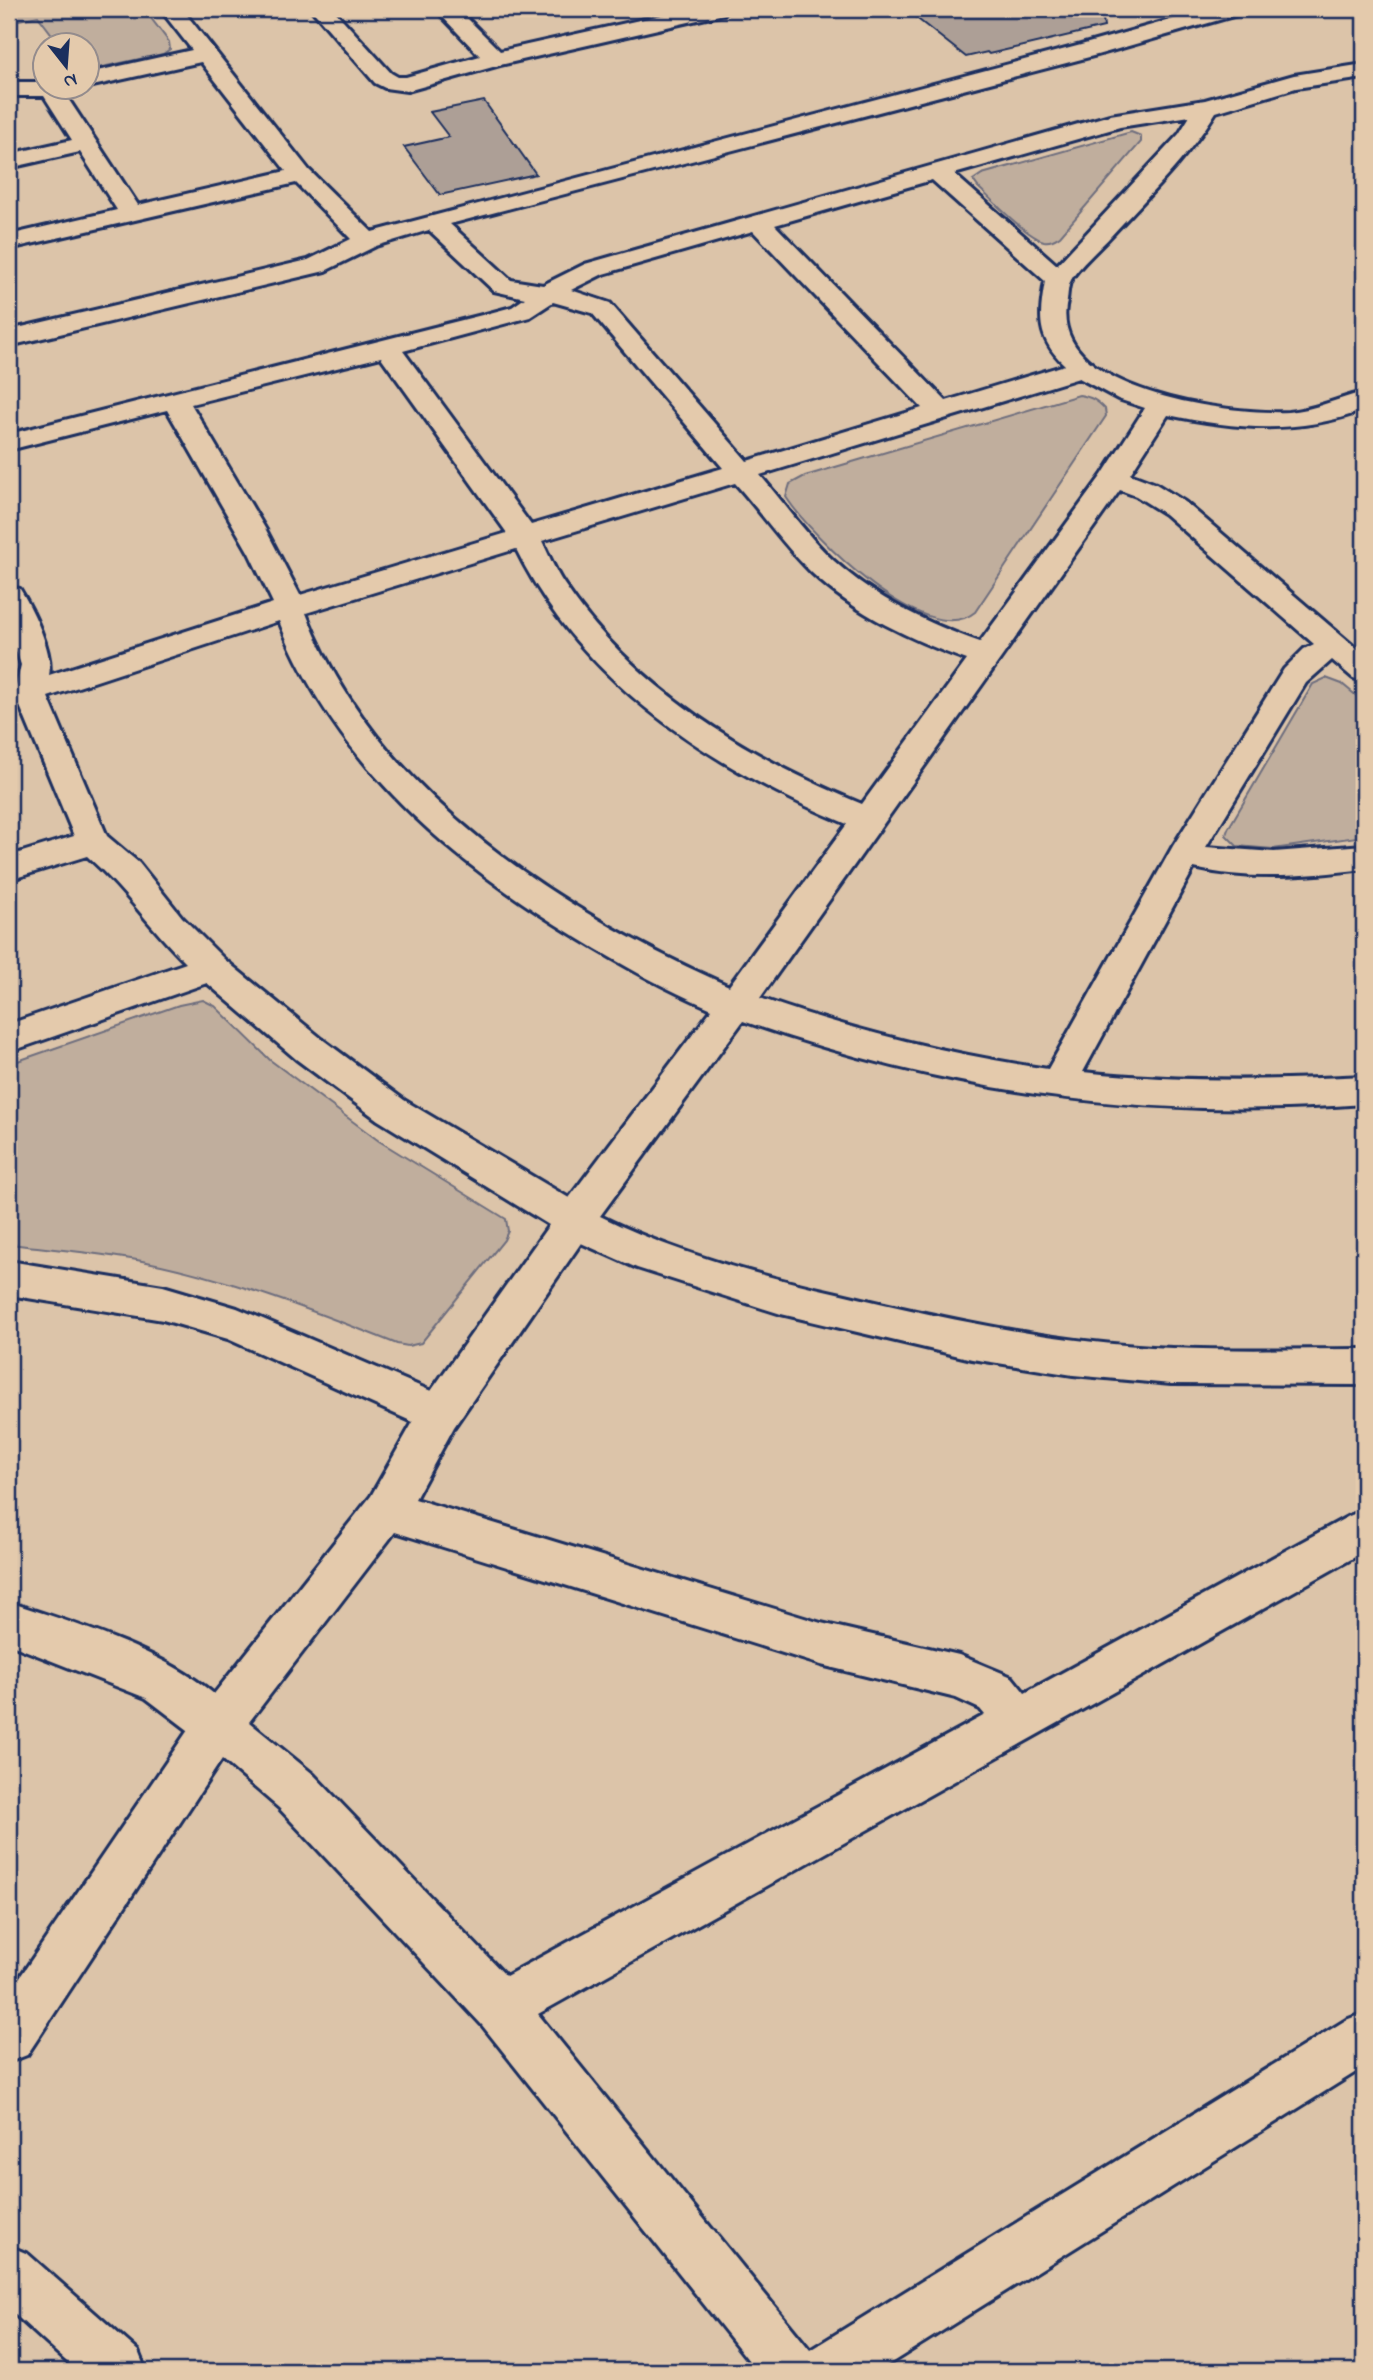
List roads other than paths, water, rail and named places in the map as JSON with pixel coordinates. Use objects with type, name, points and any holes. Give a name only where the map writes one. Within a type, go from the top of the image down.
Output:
[{"type":"street","points":[[171,9],[301,175],[367,241]]},
{"type":"street","points":[[321,9],[383,78],[393,83],[416,83],[495,58],[716,9]]},
{"type":"street","points":[[446,9],[495,58]]},
{"type":"street","points":[[9,338],[316,266],[367,241],[432,221],[1089,50],[1232,9]]},
{"type":"street","points":[[579,17],[597,34]]},
{"type":"street","points":[[102,77],[205,54]]},
{"type":"street","points":[[9,442],[495,320],[521,312],[547,294],[594,269],[1126,118],[1207,107],[1294,82],[1364,71]]},
{"type":"street","points":[[9,89],[32,88]]},
{"type":"street","points":[[60,102],[132,214]]},
{"type":"street","points":[[1207,107],[1188,138],[1058,279],[1051,310],[1056,331],[1066,352],[1082,369],[1107,386],[1161,405],[1218,416],[1289,419],[1345,409],[1364,400]]},
{"type":"street","points":[[9,161],[86,144]]},
{"type":"street","points":[[936,171],[1058,279]]},
{"type":"street","points":[[9,242],[301,175]]},
{"type":"street","points":[[432,221],[503,286],[591,304],[611,316],[801,545],[849,589],[912,627],[985,655]]},
{"type":"street","points":[[758,222],[939,411]]},
{"type":"street","points":[[387,347],[525,537],[538,566],[562,604],[609,659],[654,699],[707,737],[818,800],[869,820]]},
{"type":"street","points":[[20,696],[289,608],[1082,369]]},
{"type":"street","points":[[175,400],[277,577],[320,672],[376,756],[448,831],[504,875],[605,938],[667,973],[736,1004],[818,1033],[913,1059],[1059,1082],[1150,1092],[1240,1096],[1364,1090]]},
{"type":"street","points":[[9,2037],[217,1727],[386,1510],[439,1414],[574,1221],[869,820],[1114,478],[1161,405]]},
{"type":"street","points":[[1114,478],[1146,490],[1175,508],[1364,671]]},
{"type":"street","points":[[9,596],[27,636],[36,665],[20,696]]},
{"type":"street","points":[[1059,1082],[1185,854],[1295,676],[1315,656],[1335,646]]},
{"type":"street","points":[[20,696],[93,842],[128,872],[170,926],[212,968],[309,1049],[391,1110],[574,1221],[617,1243],[782,1297],[972,1342],[1073,1357],[1171,1366],[1364,1367]]},
{"type":"street","points":[[9,868],[93,842]]},
{"type":"street","points":[[1185,854],[1214,861],[1253,864],[1303,863],[1364,857]]},
{"type":"street","points":[[9,1038],[212,968]]},
{"type":"street","points":[[9,1278],[114,1293],[236,1325],[439,1414]]},
{"type":"street","points":[[386,1510],[821,1644],[959,1678],[996,1693],[1017,1720]]},
{"type":"street","points":[[500,2007],[1364,1530]]},
{"type":"street","points":[[9,1623],[74,1646],[162,1684],[194,1706],[296,1791],[500,2007],[792,2371]]},
{"type":"street","points":[[827,2371],[1364,2038]]},
{"type":"street","points":[[9,2273],[118,2371]]}]
